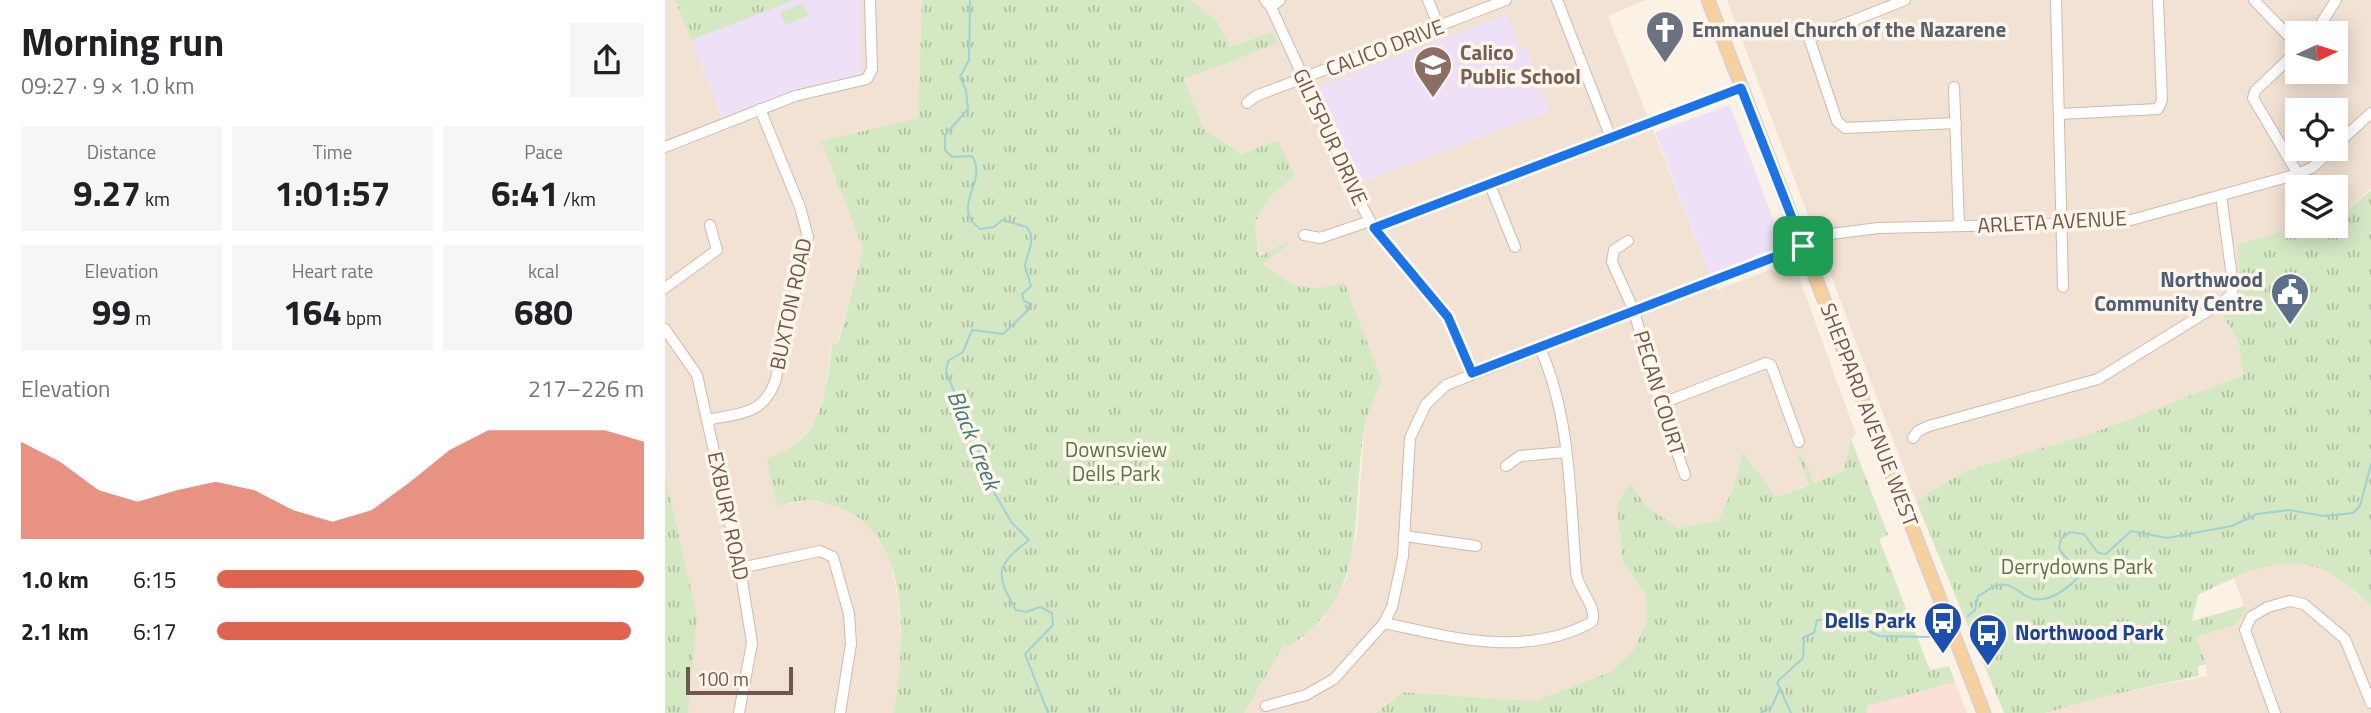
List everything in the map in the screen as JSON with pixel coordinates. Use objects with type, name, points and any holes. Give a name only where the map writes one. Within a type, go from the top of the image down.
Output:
[{"type":"main road","name":"SHEPPARD AVENUE WEST","points":[[1708,0],[1984,713]]},
{"type":"street","points":[[665,146],[795,96],[867,79],[872,69],[870,0]]},
{"type":"street","points":[[1428,0],[1439,27]]},
{"type":"street","name":"CALICO DRIVE","points":[[1247,103],[1256,96],[1506,0]]},
{"type":"street","points":[[1557,0],[1611,138]]},
{"type":"street","points":[[1905,0],[1809,38],[1836,121],[1845,128],[1956,123]]},
{"type":"street","points":[[2056,0],[2063,287]]},
{"type":"street","points":[[2059,114],[2158,109],[2162,100],[2158,0]]},
{"type":"street","points":[[2254,0],[2285,34]]},
{"type":"street","points":[[2323,21],[2336,0]]},
{"type":"street","name":"GILTSPUR DRIVE","points":[[1272,2],[1304,79],[1372,224],[1448,317],[1472,373]]},
{"type":"street","points":[[2285,61],[2255,91],[2253,98],[2298,174]]},
{"type":"street","points":[[1304,235],[1320,238],[1372,224],[1490,185],[1741,88]]},
{"type":"street","points":[[1954,88],[1959,226]]},
{"type":"street","name":"BUXTON ROAD","points":[[707,420],[758,409],[771,392],[808,237],[803,217],[760,109]]},
{"type":"street","points":[[2348,134],[2371,113]]},
{"type":"street","name":"ARLETA AVENUE","points":[[1384,623],[1395,594],[1405,536],[1411,438],[1416,420],[1438,391],[1472,373],[1841,231],[2131,220],[2298,174],[2319,161]]},
{"type":"street","points":[[1490,185],[1515,247]]},
{"type":"street","points":[[1913,438],[1918,431],[1929,426],[2098,379],[2224,301],[2232,293],[2233,285],[2221,195]]},
{"type":"street","points":[[665,288],[717,250],[710,225]]},
{"type":"street","name":"PECAN COURT","points":[[1628,241],[1613,250],[1612,262],[1634,311],[1660,404],[1685,475]]},
{"type":"street","name":"EXBURY ROAD","points":[[665,329],[697,375],[740,568],[752,643],[739,713]]},
{"type":"street","points":[[1266,706],[1306,695],[1334,679],[1384,623],[1452,638],[1523,643],[1592,622],[1593,609],[1576,577],[1563,417],[1540,348]]},
{"type":"street","points":[[1660,404],[1766,363],[1770,365],[1800,442]]},
{"type":"street","points":[[1506,466],[1520,456],[1566,452]]},
{"type":"street","points":[[1405,536],[1476,546]]},
{"type":"street","points":[[740,568],[820,551],[834,556],[849,614],[851,644],[840,713]]},
{"type":"street","points":[[2275,713],[2245,630],[2246,621],[2256,613],[2290,601],[2309,607],[2345,639],[2370,696]]},
{"type":"shaded area","points":[[665,0],[922,0],[918,118],[821,141],[863,249],[837,343],[831,345],[825,392],[815,421],[797,444],[778,506],[809,500],[843,508],[871,526],[889,555],[899,603],[902,661],[893,713],[665,713]]},
{"type":"shaded area","points":[[794,0],[861,0],[861,74],[801,88],[722,118],[691,40]]},
{"type":"shaded area","points":[[1191,0],[1646,0],[1608,16],[1710,274],[1717,290],[1793,261],[1856,434],[1851,439],[1843,471],[1776,497],[1743,453],[1734,487],[1719,521],[1677,528],[1644,504],[1629,483],[1618,504],[1623,561],[1646,596],[1647,624],[1632,652],[1610,672],[1535,701],[1401,692],[1374,713],[1244,713],[1285,643],[1288,647],[1301,639],[1323,619],[1346,580],[1357,531],[1364,432],[1370,407],[1382,381],[1326,289],[1289,285],[1261,264],[1255,222],[1275,191],[1278,141],[1243,154],[1204,129],[1184,79],[1277,42],[1272,31],[1230,47],[1218,22]]},
{"type":"shaded area","points":[[1727,0],[2371,0],[2371,188],[2348,210],[2348,175],[2285,175],[2285,233],[2237,245],[2242,292],[2221,312],[2238,341],[2245,375],[2093,433],[1965,471],[1916,501]]},
{"type":"shaded area","name":"Calico Public School","points":[[1508,14],[1520,50],[1526,48],[1551,110],[1360,183],[1315,88]]},
{"type":"shaded area","points":[[1730,105],[1783,245],[1710,274],[1655,132]]},
{"type":"shaded area","points":[[2271,563],[2306,563],[2337,576],[2371,607],[2371,713],[2045,713],[2102,697],[2207,676],[2206,664],[2196,637],[2236,625],[2246,611],[2234,578]]},
{"type":"shaded area","points":[[1955,682],[1967,713],[1867,713],[1867,706]]},
{"type":"green space","points":[[675,0],[794,0],[691,40]]},
{"type":"green space","name":"Downsview Dells Park","points":[[922,0],[1191,0],[1218,22],[1230,47],[1273,31],[1278,43],[1184,79],[1204,129],[1242,154],[1278,140],[1295,176],[1275,191],[1255,222],[1259,257],[1287,242],[1288,245],[1262,264],[1300,286],[1320,288],[1344,282],[1382,381],[1364,431],[1356,522],[1345,578],[1333,603],[1315,626],[1288,647],[1285,643],[1244,713],[893,713],[901,623],[898,592],[890,562],[877,537],[857,517],[830,505],[809,500],[777,506],[767,459],[794,445],[814,422],[826,384],[832,344],[838,343],[863,249],[821,141],[918,118]]},
{"type":"green space","points":[[803,3],[808,16],[785,25],[780,12]]},
{"type":"green space","name":"Derrydowns Park","points":[[2371,190],[2371,607],[2349,586],[2308,565],[2288,563],[2268,566],[2198,595],[2192,621],[2245,606],[2246,611],[2236,625],[2196,637],[2206,664],[2198,666],[2199,676],[2102,697],[2045,713],[2004,713],[1916,501],[1965,471],[2093,433],[2244,375],[2238,341],[2221,312],[2241,292],[2237,245],[2285,230],[2285,238],[2348,238],[2348,210]]},
{"type":"green space","points":[[1851,439],[1888,535],[1879,539],[1930,670],[1949,666],[1955,682],[1867,706],[1867,713],[1375,713],[1402,692],[1535,701],[1610,672],[1632,652],[1647,623],[1646,596],[1623,562],[1617,504],[1630,482],[1644,504],[1677,528],[1718,521],[1734,487],[1743,452],[1776,497],[1809,485],[1797,455],[1802,455],[1814,483],[1843,471]]},
{"type":"green space","points":[[665,475],[697,617],[688,713],[665,713]]},
{"type":"waterway","name":"Black Creek","points":[[970,0],[969,60],[960,77],[966,90],[968,109],[945,135],[945,150],[952,157],[972,156],[976,176],[968,212],[971,220],[980,229],[994,227],[1002,220],[1027,227],[1031,242],[1025,266],[1031,286],[1022,294],[1024,301],[1029,303],[1029,309],[1003,334],[972,330],[963,352],[948,361],[946,372],[984,462],[985,477],[1012,523],[1029,540],[1004,564],[1004,588],[1016,610],[1026,612],[1040,607],[1052,613],[1053,625],[1025,654],[1048,713]]},
{"type":"waterway","name":"Black Creek","points":[[1968,616],[1975,610],[1978,596],[1998,585],[2011,586],[2035,599],[2057,594],[2070,585],[2080,575],[2059,549],[2061,539],[2070,532],[2084,534],[2098,553],[2106,554],[2131,531],[2167,538],[2232,526],[2257,514],[2289,510],[2324,516],[2353,513],[2360,506],[2371,464]]},
{"type":"waterway","name":"Black Creek","points":[[1761,713],[1772,706],[1780,688],[1777,683],[1779,680],[1803,658],[1804,637],[1814,633],[1817,620],[1842,618],[1879,636],[1929,637]]},
{"type":"waterway","points":[[1780,689],[1791,713]]},
{"type":"place","name":"Emmanuel Church of the Nazarene","points":[[1665,64]]},
{"type":"place","name":"Calico Public School","points":[[1433,99]]},
{"type":"place","name":"Northwood Community Centre","points":[[2290,326]]},
{"type":"place","name":"Dells Park","points":[[1943,655]]},
{"type":"place","name":"Northwood Park","points":[[1988,667]]},
{"type":"route","points":[[1741,88],[1803,246],[1472,373],[1448,317],[1374,228],[1741,88]]}]
